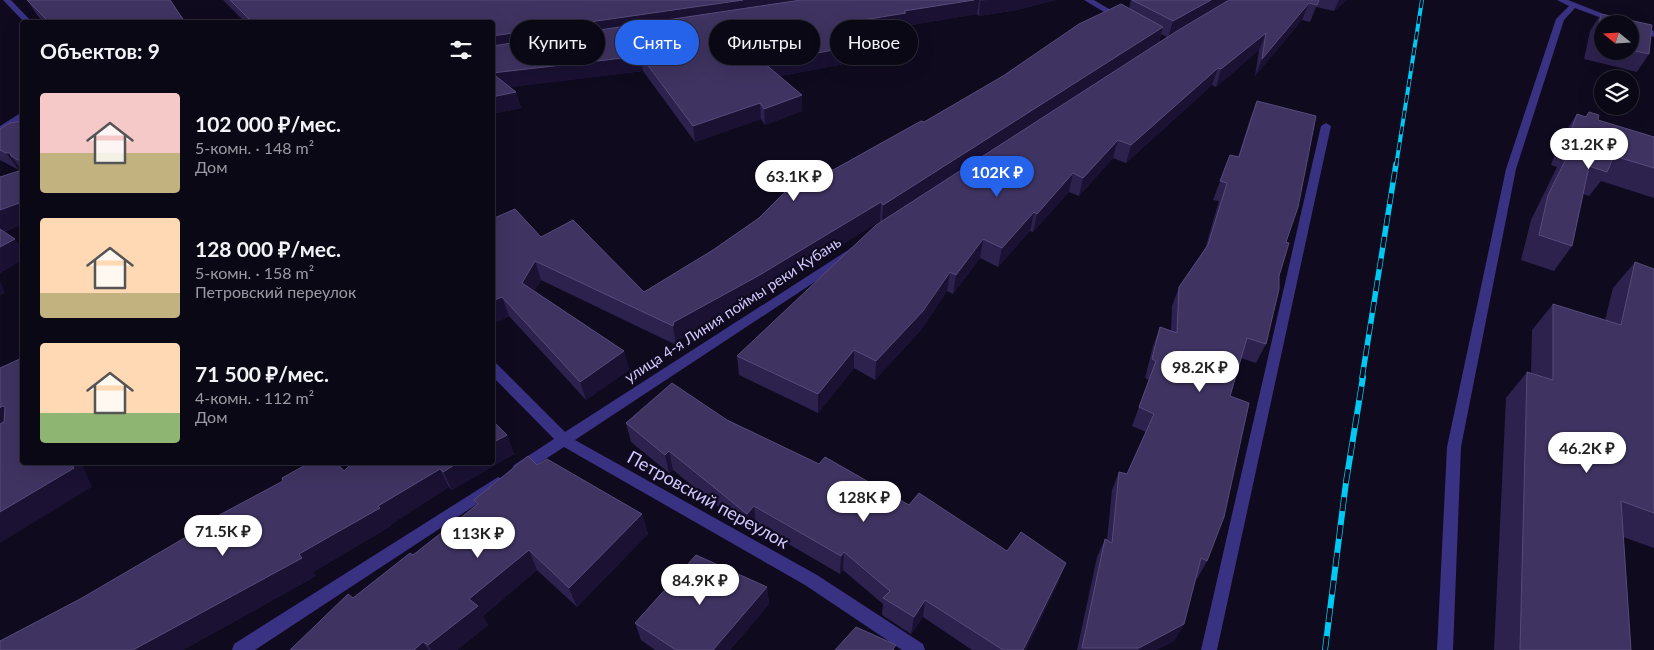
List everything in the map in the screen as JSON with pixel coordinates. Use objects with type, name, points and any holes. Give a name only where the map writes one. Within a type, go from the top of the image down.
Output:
[{"type":"street","points":[[7,0],[26,20]]},
{"type":"street","points":[[1088,0],[1134,25]]},
{"type":"street","points":[[1562,0],[1600,15]]},
{"type":"street","points":[[1445,650],[1456,437],[1510,169],[1560,19],[1574,6]]},
{"type":"street","points":[[1639,28],[1654,34]]},
{"type":"street","points":[[0,130],[20,116]]},
{"type":"street","points":[[1209,650],[1326,126]]},
{"type":"street","name":"улица 4-я Линия поймы реки Кубань","points":[[240,650],[870,239]]},
{"type":"street","name":"Петровский переулок","points":[[495,371],[564,440],[811,580],[917,650]]},
{"type":"building","points":[[27,0],[170,0],[184,20],[47,20]]},
{"type":"building","points":[[230,0],[743,0],[604,20],[510,20],[510,33],[495,36],[495,20],[250,20]]},
{"type":"building","points":[[801,0],[974,0],[904,11],[906,13],[863,20],[830,20],[830,51],[820,52],[820,20],[709,20],[709,65],[766,65],[802,95],[764,109],[760,103],[693,126],[648,65],[699,65],[699,20],[667,20]]},
{"type":"building","points":[[1132,0],[1211,0],[1173,21]]},
{"type":"building","points":[[1229,0],[1319,0],[1317,5],[1309,3],[1262,59],[1266,33],[1221,69],[1218,68],[1131,145],[1118,140],[1083,178],[1073,173],[1037,214],[1034,212],[1002,248],[983,239],[956,275],[950,272],[923,311],[876,361],[854,350],[818,394],[737,356],[876,225],[1177,31]]},
{"type":"building","points":[[1121,4],[1163,27],[883,205],[881,202],[758,276],[674,322],[673,326],[535,261],[522,283],[624,351],[580,382],[502,297],[495,300],[495,218],[515,209],[541,237],[573,220],[644,292],[713,250],[759,218],[786,191],[791,194],[831,169],[833,170],[921,121],[924,122],[1003,76],[1079,24]]},
{"type":"building","points":[[1639,22],[1652,25],[1649,54],[1639,52]]},
{"type":"building","points":[[615,28],[615,59],[605,60],[605,29]]},
{"type":"building","points":[[510,43],[510,65],[562,65],[495,73],[495,46]]},
{"type":"building","points":[[495,75],[516,92],[495,96]]},
{"type":"building","points":[[1257,101],[1316,116],[1298,207],[1286,242],[1289,243],[1279,276],[1279,289],[1266,344],[1247,338],[1230,396],[1249,403],[1224,517],[1207,561],[1201,558],[1184,624],[1139,648],[1082,648],[1105,539],[1112,543],[1119,472],[1127,474],[1154,414],[1139,407],[1156,361],[1152,359],[1160,327],[1177,333],[1179,287],[1208,245],[1227,183],[1220,181],[1230,155],[1239,157]]},
{"type":"building","points":[[1589,112],[1599,115],[1598,120],[1654,137],[1654,168],[1614,156],[1607,172],[1589,166],[1572,246],[1539,235],[1548,195],[1574,143],[1567,141],[1577,114],[1586,117]]},
{"type":"building","points":[[20,121],[20,161],[11,156],[10,153],[0,150],[0,129],[10,123]]},
{"type":"building","points":[[20,171],[20,203],[0,210],[0,177]]},
{"type":"building","points":[[0,229],[15,239],[0,247]]},
{"type":"building","points":[[1635,262],[1654,269],[1654,513],[1621,501],[1631,650],[1520,650],[1527,372],[1553,380],[1553,304],[1621,325]]},
{"type":"building","points":[[20,359],[20,465],[72,465],[74,468],[0,512],[0,424],[4,422],[5,407],[2,406],[0,408],[0,368]]},
{"type":"building","points":[[672,383],[727,420],[819,464],[825,457],[909,505],[919,493],[1007,551],[1021,532],[1066,563],[1023,650],[1003,650],[925,600],[914,617],[883,598],[890,591],[844,552],[841,556],[754,506],[747,514],[669,451],[665,455],[626,423]]},
{"type":"building","points":[[495,423],[507,435],[495,441]]},
{"type":"building","points":[[528,456],[537,465],[547,459],[642,514],[569,588],[529,550],[469,599],[478,606],[428,645],[423,642],[414,650],[290,650],[348,594],[353,598],[410,553],[413,555],[478,504],[474,500]]},
{"type":"building","points":[[306,465],[339,465],[344,471],[350,465],[454,465],[443,472],[440,469],[378,506],[380,508],[299,554],[302,558],[133,650],[0,650],[0,641],[82,598],[198,530],[197,527],[283,481],[282,478]]},
{"type":"building","points":[[696,555],[767,587],[713,650],[676,650],[635,623]]},
{"type":"building","points":[[856,627],[896,645],[894,650],[835,650]]},
{"type":"railway","points":[[1396,166],[1422,0]]},
{"type":"railway","points":[[1362,378],[1396,164]]},
{"type":"railway","points":[[1325,650],[1346,482],[1363,377]]}]
